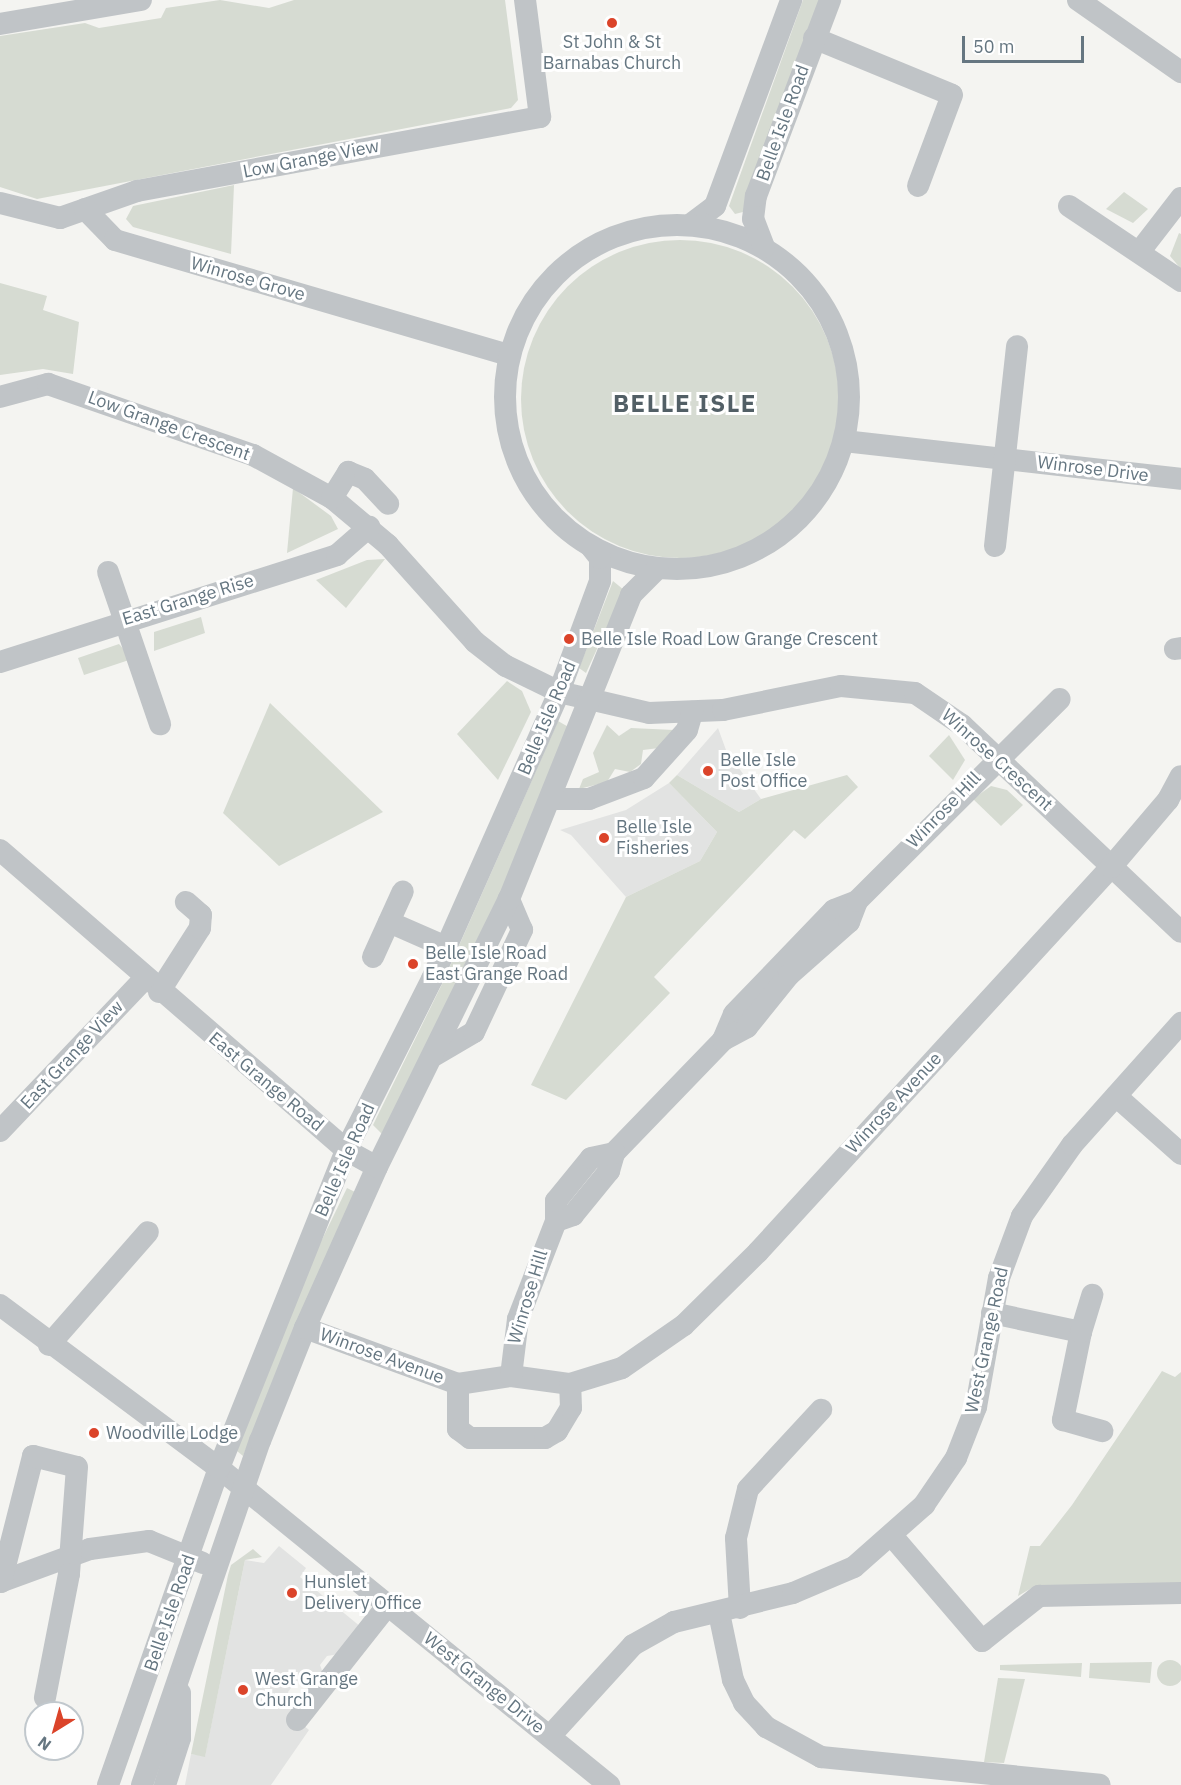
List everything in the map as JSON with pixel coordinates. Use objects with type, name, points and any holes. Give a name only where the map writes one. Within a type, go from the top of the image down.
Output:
[{"type":"street","points":[[0,24],[141,0]]},
{"type":"street","name":"Low Grange View","points":[[85,209],[137,191],[540,117],[525,0]]},
{"type":"street","name":"Belle Isle Road","points":[[691,224],[715,206],[791,0]]},
{"type":"street","name":"Belle Isle Road","points":[[764,247],[753,219],[756,196],[830,0]]},
{"type":"street","points":[[1078,0],[1181,72]]},
{"type":"street","points":[[814,38],[952,95],[918,186]]},
{"type":"street","points":[[1140,251],[1181,198]]},
{"type":"street","points":[[0,202],[60,218],[85,209]]},
{"type":"street","points":[[1069,206],[1140,251],[1181,281]]},
{"type":"street","name":"Winrose Grove","points":[[85,209],[115,240],[508,355]]},
{"type":"street","points":[[691,224],[764,247],[800,275],[840,339],[850,405],[844,441],[813,504],[783,533],[747,555],[703,568],[657,568],[592,548],[557,521],[529,487],[514,457],[504,389],[508,355],[534,298],[588,248],[637,228],[691,224]]},
{"type":"street","points":[[994,546],[1017,346]]},
{"type":"street","name":"Low Grange Crescent","points":[[0,397],[27,387],[58,387],[253,455],[332,498],[369,527],[475,642],[506,666],[559,692]]},
{"type":"street","name":"Winrose Drive","points":[[844,441],[1181,479]]},
{"type":"street","points":[[332,498],[348,472],[365,479],[388,504]]},
{"type":"street","name":"East Grange Rise","points":[[0,662],[126,619],[337,555],[369,527]]},
{"type":"street","name":"Belle Isle Road","points":[[108,1785],[219,1468],[346,1150],[446,947],[559,692],[600,581],[600,558],[592,548]]},
{"type":"street","name":"Belle Isle Road","points":[[142,1785],[215,1569],[305,1328],[377,1167],[435,1055],[509,899],[631,595],[657,568]]},
{"type":"street","points":[[108,572],[126,619],[160,724]]},
{"type":"street","name":"Winrose Crescent","points":[[559,692],[649,713],[692,712],[841,686],[890,688],[937,705],[997,757],[1181,932]]},
{"type":"street","name":"Winrose Hill","points":[[512,1376],[512,1352],[527,1289],[556,1221],[573,1215],[609,1171],[614,1153],[723,1040],[747,1027],[786,972],[849,922],[857,901],[997,757],[1060,699]]},
{"type":"street","points":[[551,799],[589,799],[644,778],[687,730],[692,712]]},
{"type":"street","name":"Winrose Avenue","points":[[305,1328],[458,1383],[512,1376],[570,1384],[622,1368],[684,1325],[1111,867],[1167,800],[1181,776]]},
{"type":"street","name":"East Grange Road","points":[[0,850],[152,985],[346,1150],[377,1167]]},
{"type":"street","points":[[373,957],[403,891]]},
{"type":"street","points":[[152,985],[200,928],[201,915],[186,902]]},
{"type":"street","points":[[389,922],[446,947]]},
{"type":"street","name":"East Grange View","points":[[0,1131],[152,985]]},
{"type":"street","name":"West Grange Road","points":[[550,1736],[633,1645],[674,1622],[793,1593],[854,1567],[893,1537],[956,1458],[976,1407],[992,1313],[1008,1246],[1038,1186],[1181,1023]]},
{"type":"street","points":[[1116,1096],[1181,1154]]},
{"type":"street","points":[[49,1345],[148,1232]]},
{"type":"street","points":[[1092,1296],[1081,1332],[1063,1420],[1102,1431]]},
{"type":"street","name":"West Grange Drive","points":[[0,1305],[49,1345],[219,1468],[609,1785]]},
{"type":"street","points":[[992,1313],[1081,1332]]},
{"type":"street","name":"Winrose Avenue","points":[[458,1383],[458,1429],[470,1438],[551,1434],[571,1407],[570,1384]]},
{"type":"street","points":[[821,1410],[748,1489],[736,1538],[729,1610],[733,1680],[744,1703],[794,1745],[851,1764],[1100,1785]]},
{"type":"street","points":[[0,1582],[33,1456],[77,1467],[70,1556],[45,1698]]},
{"type":"street","points":[[893,1537],[982,1641],[1040,1596],[1181,1593]]},
{"type":"street","points":[[0,1582],[70,1556],[149,1541],[189,1556],[215,1569]]},
{"type":"street","points":[[297,1720],[305,1698],[387,1606]]},
{"type":"street","name":"Belle Isle Road","points":[[165,1785],[180,1738],[180,1676]]},
{"type":"shaded area","points":[[220,0],[269,8],[294,0],[505,0],[518,100],[511,108],[37,199],[0,187],[0,36],[85,23],[99,28],[161,18],[166,8]]},
{"type":"shaded area","points":[[803,0],[821,0],[743,212],[735,214],[729,206]]},
{"type":"shaded area","points":[[234,185],[231,254],[133,227],[126,219],[133,206]]},
{"type":"shaded area","points":[[1124,192],[1148,209],[1133,223],[1106,209]]},
{"type":"shaded area","points":[[1179,233],[1181,234],[1181,269],[1170,256]]},
{"type":"shaded area","points":[[680,240],[711,243],[741,252],[781,276],[803,298],[827,338],[836,368],[839,399],[836,430],[827,460],[803,500],[781,522],[741,546],[711,555],[680,558],[649,555],[619,546],[579,522],[557,500],[533,460],[524,430],[521,399],[524,368],[533,338],[557,298],[579,276],[619,252],[649,243]]},
{"type":"shaded area","points":[[0,283],[47,296],[43,310],[79,322],[73,374],[43,369],[0,375]]},
{"type":"shaded area","points":[[293,488],[331,516],[338,529],[287,553]]},
{"type":"shaded area","points":[[385,559],[346,608],[316,580],[367,560]]},
{"type":"shaded area","points":[[613,581],[624,590],[586,673],[579,668]]},
{"type":"shaded area","points":[[201,617],[205,633],[154,651],[154,632]]},
{"type":"shaded area","points":[[119,644],[132,659],[84,675],[78,658]]},
{"type":"shaded area","points":[[507,681],[522,691],[531,712],[498,780],[457,734]]},
{"type":"shaded area","points":[[270,703],[383,812],[279,866],[223,813]]},
{"type":"shaded area","points":[[558,721],[572,729],[487,926],[383,1135],[373,1125],[443,982]]},
{"type":"shaded area","points":[[607,725],[619,736],[631,728],[674,730],[659,748],[643,750],[641,764],[630,772],[615,769],[607,782],[579,789],[583,779],[599,772],[593,753]]},
{"type":"shaded area","points":[[718,728],[726,750],[761,799],[739,812],[677,775]]},
{"type":"shaded area","points":[[949,735],[965,760],[953,780],[929,756]]},
{"type":"shaded area","points":[[677,775],[739,812],[761,799],[847,775],[858,787],[805,839],[794,830],[654,977],[670,993],[566,1100],[531,1085],[626,897],[700,861],[717,832],[669,783]]},
{"type":"shaded area","points":[[669,783],[717,832],[700,861],[626,897],[571,835],[560,830],[626,810]]},
{"type":"shaded area","points":[[991,786],[1007,790],[1023,805],[1001,826],[973,799]]},
{"type":"shaded area","points":[[347,1188],[355,1192],[243,1456],[237,1451],[298,1289]]},
{"type":"shaded area","points":[[1162,1371],[1175,1377],[1181,1372],[1181,1583],[1035,1586],[1018,1596],[1030,1546],[1040,1546],[1072,1505]]},
{"type":"shaded area","points":[[279,1546],[306,1568],[300,1577],[361,1627],[339,1654],[327,1656],[320,1665],[323,1673],[310,1688],[296,1681],[288,1692],[297,1720],[309,1730],[271,1785],[185,1785],[191,1754],[205,1756],[245,1560],[264,1563]]},
{"type":"shaded area","points":[[253,1549],[262,1557],[245,1560],[205,1757],[191,1754],[231,1565]]},
{"type":"shaded area","points":[[1170,1660],[1179,1664],[1183,1673],[1179,1682],[1170,1686],[1161,1682],[1157,1673],[1161,1664]]},
{"type":"shaded area","points":[[1152,1662],[1150,1683],[1089,1678],[1090,1663]]},
{"type":"shaded area","points":[[1082,1663],[1081,1677],[1000,1670],[1000,1665]]},
{"type":"shaded area","points":[[998,1678],[1025,1679],[1004,1763],[984,1762]]},
{"type":"place","name":"St John & St Barnabas Church","points":[[612,23]]},
{"type":"place","name":"Belle Isle Road Low Grange Crescent","points":[[569,639]]},
{"type":"place","name":"Belle Isle Post Office","points":[[708,771]]},
{"type":"place","name":"Belle Isle Fisheries","points":[[604,838]]},
{"type":"place","name":"Belle Isle Road East Grange Road","points":[[413,964]]},
{"type":"place","name":"Woodville Lodge","points":[[94,1433]]},
{"type":"place","name":"Hunslet Delivery Office","points":[[292,1593]]},
{"type":"place","name":"West Grange Church","points":[[243,1690]]},
{"type":"district","name":"BELLE ISLE","points":[[685,404]]}]
